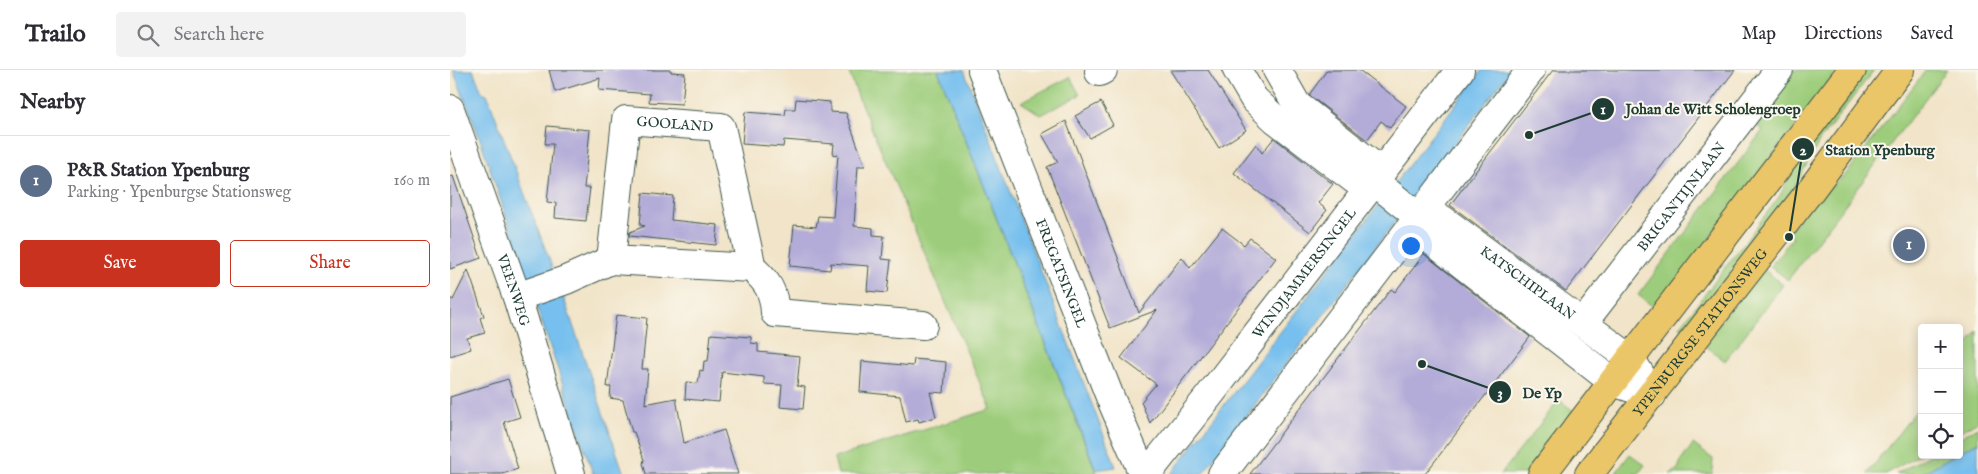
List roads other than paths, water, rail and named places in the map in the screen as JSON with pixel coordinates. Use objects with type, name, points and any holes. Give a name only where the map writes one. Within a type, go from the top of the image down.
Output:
[{"type":"main road","points":[[1542,474],[1852,70]]},
{"type":"main road","name":"YPENBURGSE STATIONSWEG","points":[[1589,474],[1810,191],[1900,70]]},
{"type":"street","name":"FREGATSINGEL","points":[[982,70],[1110,397],[1145,474]]},
{"type":"street","name":"KATSCHIPLAAN","points":[[1237,70],[1254,99],[1286,112],[1368,162],[1380,186],[1413,213],[1427,237],[1612,382]]},
{"type":"street","name":"KATSCHIPLAAN","points":[[1277,70],[1286,112]]},
{"type":"street","name":"WINDJAMMERSINGEL","points":[[1145,474],[1380,186],[1460,70]]},
{"type":"street","points":[[1222,474],[1413,213],[1531,70]]},
{"type":"street","name":"BRIGANTIJNLAAN","points":[[1583,323],[1779,70]]},
{"type":"street","name":"VEENWEG","points":[[450,109],[522,295],[572,474]]},
{"type":"street","name":"GOOLAND","points":[[611,260],[626,120],[721,127],[752,268]]},
{"type":"street","name":"KATSCHIPLAAN","points":[[1413,213],[1442,219],[1631,359]]},
{"type":"street","points":[[522,295],[566,280],[611,260],[752,268],[767,280],[774,297],[775,313],[923,325]]},
{"type":"street","points":[[1631,359],[1652,395]]},
{"type":"street","points":[[1612,382],[1652,395]]},
{"type":"water","points":[[453,70],[473,70],[482,92],[487,94],[563,296],[624,474],[593,474],[479,136]]},
{"type":"water","points":[[938,70],[964,70],[1116,467],[1096,470]]},
{"type":"water","points":[[1482,70],[1511,70],[1202,474],[1171,474]]},
{"type":"water","points":[[1978,442],[1978,474],[1921,474],[1947,459],[1963,459],[1963,450]]},
{"type":"place","name":"Johan de Witt Scholengroep","points":[[1529,135]]},
{"type":"place","name":"Station Ypenburg","points":[[1789,237]]},
{"type":"place","name":"P&R Station Ypenburg","points":[[1909,245]]},
{"type":"place","name":"De Yp","points":[[1422,364]]}]
